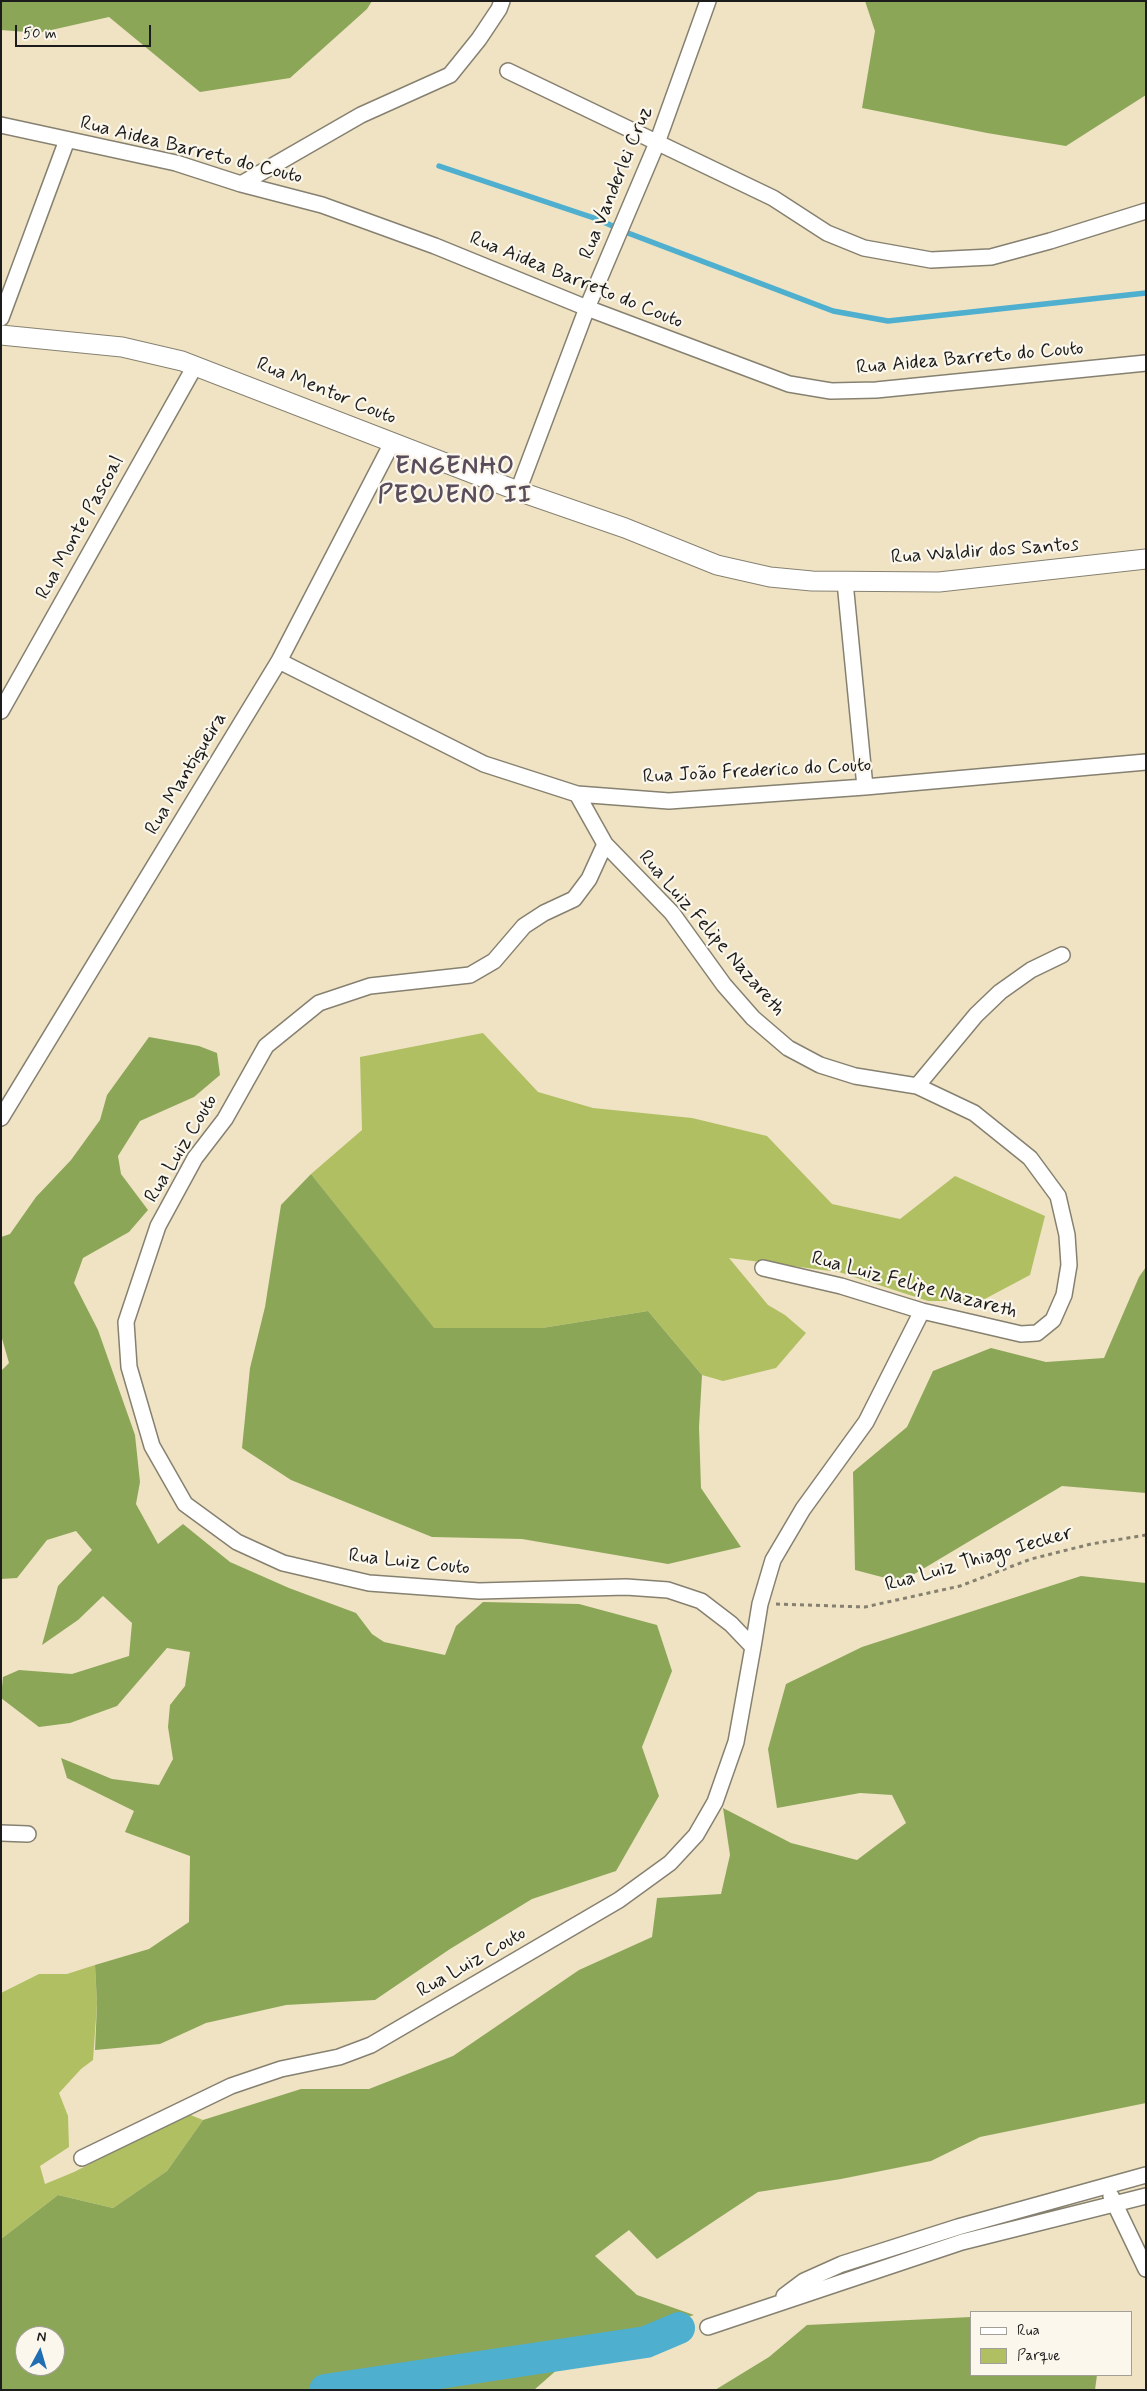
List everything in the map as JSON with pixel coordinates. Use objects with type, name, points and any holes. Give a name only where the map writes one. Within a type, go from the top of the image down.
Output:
[{"type":"street","points":[[241,184],[362,115],[450,74],[479,39],[502,1]]},
{"type":"street","name":"Rua Vanderlei Cruz","points":[[518,491],[586,308],[657,143],[708,1]]},
{"type":"street","points":[[508,70],[773,198],[827,233],[864,248],[930,260],[991,257],[1146,211]]},
{"type":"street","name":"Rua Aidea Barreto do Couto","points":[[1,125],[176,163],[241,184],[322,205],[435,246],[586,308],[789,384],[831,391],[876,390],[1146,363]]},
{"type":"street","points":[[1,318],[66,140]]},
{"type":"street","name":"Rua Mentor Couto","points":[[1,335],[122,346],[195,366],[518,491],[625,528]]},
{"type":"street","name":"Rua Monte Pascoal","points":[[1,711],[195,366]]},
{"type":"street","name":"Rua Mantiqueira","points":[[1,1118],[279,661],[392,443]]},
{"type":"street","name":"Rua Waldir dos Santos","points":[[625,528],[717,564],[770,576],[812,581],[939,582],[1146,559]]},
{"type":"street","points":[[845,582],[865,787]]},
{"type":"street","name":"Rua João Frederico do Couto","points":[[279,661],[484,764],[577,794],[669,800],[865,787],[1146,762]]},
{"type":"street","name":"Rua Luiz Felipe Nazareth","points":[[577,794],[604,844],[672,913],[724,986],[753,1018],[788,1048],[820,1065],[855,1076],[916,1086],[974,1113],[1030,1158],[1058,1196],[1068,1235],[1069,1266],[1064,1294],[1054,1320],[1038,1333],[1021,1334],[922,1311],[841,1286],[763,1268]]},
{"type":"street","name":"Rua Luiz Couto","points":[[82,2158],[231,2086],[281,2069],[339,2057],[371,2045],[619,1900],[670,1863],[696,1835],[715,1802],[736,1742],[753,1647],[731,1624],[702,1601],[668,1590],[626,1587],[479,1591],[369,1583],[283,1562],[237,1542],[185,1504],[152,1446],[129,1367],[126,1322],[158,1226],[195,1158],[225,1118],[266,1046],[320,1003],[370,986],[470,975],[494,961],[524,926],[544,913],[574,899],[589,879],[604,844]]},
{"type":"street","points":[[916,1086],[976,1015],[1000,992],[1031,970],[1062,955]]},
{"type":"street","points":[[753,1647],[760,1604],[773,1560],[803,1509],[866,1422],[922,1311]]},
{"type":"street","points":[[1,1833],[28,1834]]},
{"type":"street","points":[[774,2304],[804,2281],[842,2264],[958,2227],[1146,2175]]},
{"type":"street","points":[[1109,2185],[1115,2205],[1146,2269]]},
{"type":"street","points":[[708,2327],[962,2242],[1146,2196]]},
{"type":"street","points":[[958,2227],[962,2242]]},
{"type":"path","name":"Rua Luiz Thiago Iecker","points":[[760,1604],[866,1607],[960,1586],[1031,1559],[1091,1544],[1146,1534]]},
{"type":"green space","points":[[1,1],[372,1],[367,9],[290,78],[200,92],[109,17],[38,33],[1,30]]},
{"type":"green space","points":[[865,1],[1146,1],[1146,95],[1066,146],[987,133],[862,108],[875,31]]},
{"type":"green space","points":[[483,1033],[538,1092],[593,1108],[692,1118],[767,1136],[832,1204],[900,1219],[955,1176],[1045,1216],[1030,1275],[981,1301],[928,1301],[839,1272],[729,1258],[768,1305],[785,1315],[806,1333],[776,1368],[723,1381],[702,1375],[648,1311],[542,1328],[434,1329],[311,1174],[362,1130],[360,1057]]},
{"type":"green space","points":[[149,1037],[199,1046],[217,1053],[220,1075],[194,1097],[140,1121],[118,1156],[121,1174],[148,1210],[129,1232],[83,1258],[74,1283],[98,1330],[135,1435],[140,1482],[136,1504],[158,1544],[183,1524],[230,1562],[289,1588],[356,1613],[372,1634],[384,1642],[445,1655],[456,1626],[483,1602],[579,1604],[657,1625],[672,1671],[642,1747],[659,1796],[616,1871],[532,1899],[450,1949],[375,2000],[286,2005],[206,2023],[160,2044],[95,2050],[97,2004],[95,1965],[149,1949],[189,1922],[190,1856],[125,1832],[134,1811],[67,1778],[61,1758],[112,1779],[159,1785],[173,1759],[168,1727],[170,1705],[185,1686],[190,1652],[167,1648],[117,1706],[70,1723],[39,1727],[1,1698],[3,1677],[19,1670],[72,1674],[129,1656],[132,1623],[103,1596],[78,1620],[42,1645],[58,1586],[92,1550],[76,1531],[47,1540],[17,1578],[1,1579],[1,1371],[9,1363],[1,1335],[1,1237],[10,1234],[36,1197],[71,1160],[100,1120],[107,1095]]},
{"type":"green space","points":[[311,1174],[434,1328],[542,1328],[648,1311],[702,1375],[699,1427],[701,1488],[741,1547],[668,1564],[522,1539],[432,1537],[291,1480],[242,1448],[250,1368],[265,1307],[281,1205]]},
{"type":"green space","points":[[1146,1267],[1146,1493],[1062,1486],[901,1582],[855,1570],[853,1472],[907,1427],[933,1371],[991,1348],[1046,1362],[1104,1358],[1139,1277]]},
{"type":"green space","points":[[1081,1576],[1146,1583],[1146,2103],[980,2137],[931,2161],[841,2179],[758,2192],[657,2259],[629,2230],[595,2256],[637,2295],[694,2315],[583,2347],[534,2390],[1,2390],[1,2239],[58,2195],[113,2208],[167,2171],[203,2120],[301,2089],[369,2089],[453,2056],[579,1970],[652,1937],[657,1898],[721,1894],[730,1855],[723,1808],[791,1843],[857,1860],[906,1823],[892,1795],[860,1793],[777,1808],[768,1749],[786,1684],[862,1647]]},
{"type":"green space","points":[[95,1965],[97,2004],[93,2060],[81,2069],[59,2093],[68,2116],[69,2147],[40,2166],[45,2184],[74,2172],[188,2114],[203,2120],[167,2171],[113,2208],[58,2195],[1,2239],[1,1993],[39,1974],[67,1974]]},
{"type":"green space","points":[[970,2317],[970,2376],[1097,2376],[1095,2390],[715,2390],[769,2357],[807,2325]]},
{"type":"waterway","points":[[439,166],[597,219],[628,233],[833,311],[888,321],[1146,293]]},
{"type":"waterway","points":[[325,2390],[646,2342],[679,2328]]},
{"type":"district","name":"ENGENHO PEQUENO II","points":[[455,482]]}]
